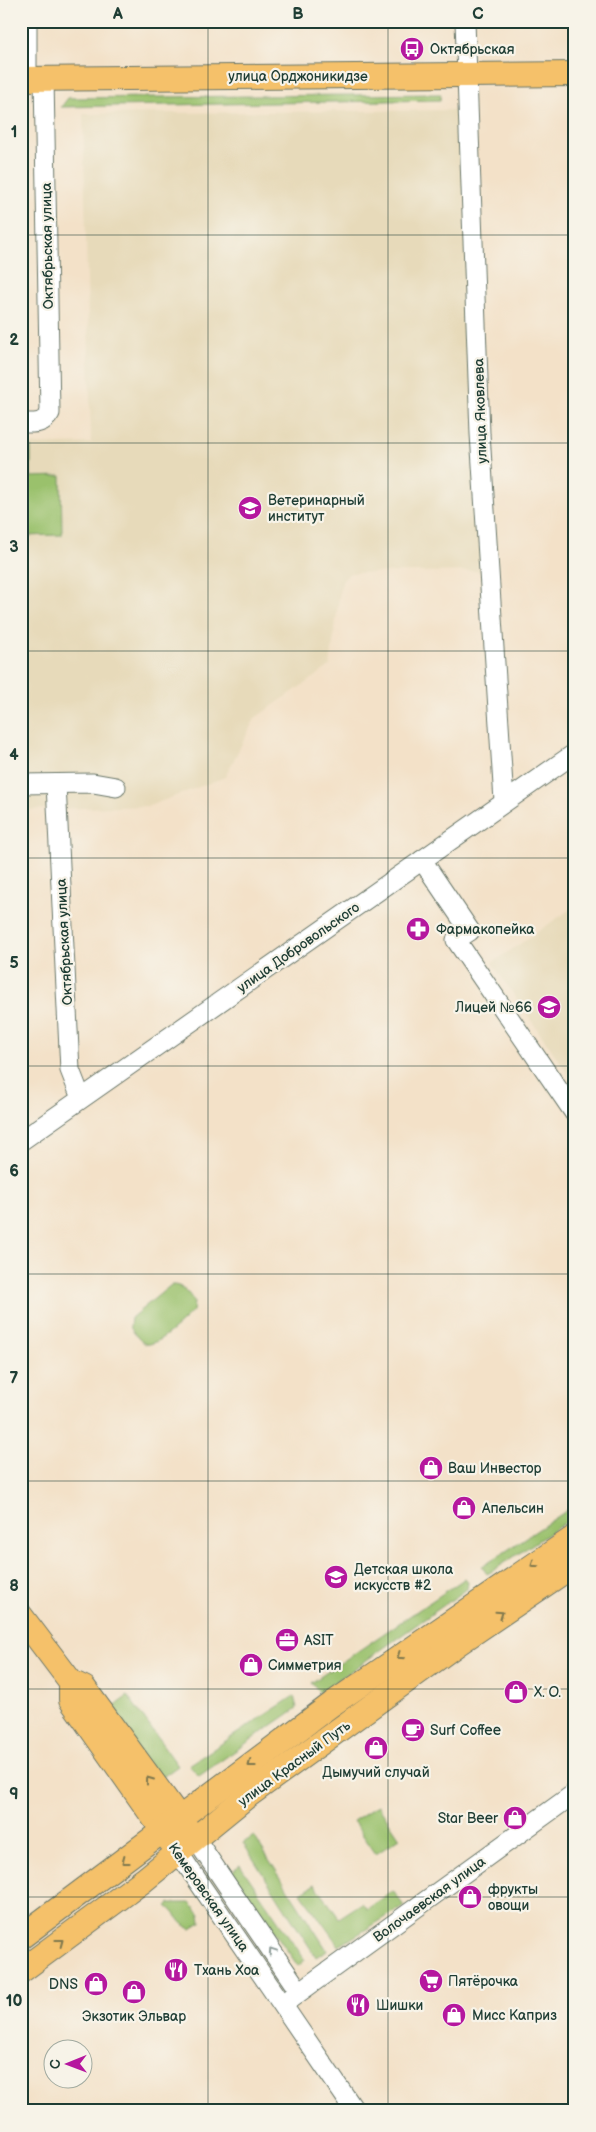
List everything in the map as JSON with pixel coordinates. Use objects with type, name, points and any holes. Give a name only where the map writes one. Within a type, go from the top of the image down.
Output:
[{"type":"main road","name":"улица Орджоникидзе","points":[[31,79],[575,74]]},
{"type":"main road","name":"улица Красный Путь","points":[[21,1937],[340,1698],[575,1537]]},
{"type":"main road","name":"улица Красный Путь","points":[[21,1971],[144,1880],[246,1797],[460,1642],[575,1564]]},
{"type":"main road","name":"Кемеровская улица","points":[[21,1616],[71,1682],[71,1700],[187,1845]]},
{"type":"street","name":"Октябрьская улица","points":[[21,423],[40,423],[50,413],[26,21]]},
{"type":"street","name":"улица Яковлева","points":[[466,21],[480,434],[504,801]]},
{"type":"street","name":"улица Добровольского","points":[[21,1141],[575,753]]},
{"type":"street","points":[[21,784],[94,783],[116,787]]},
{"type":"street","name":"Октябрьская улица","points":[[56,784],[70,1070],[81,1098]]},
{"type":"street","points":[[422,860],[470,930],[456,940],[575,1114]]},
{"type":"street","name":"Волочаевская улица","points":[[283,2004],[575,1793]]},
{"type":"street","name":"Кемеровская улица","points":[[187,1845],[300,1991]]},
{"type":"street","name":"Кемеровская улица","points":[[187,1845],[283,2004],[355,2111]]},
{"type":"shaded area","name":"Ветеринарный институт","points":[[460,110],[481,571],[350,573],[343,580],[340,589],[330,666],[255,718],[225,777],[149,806],[21,810],[21,445],[91,443],[83,114]]},
{"type":"shaded area","name":"Лицей №66","points":[[575,906],[575,1084],[492,963]]},
{"type":"green space","points":[[441,94],[440,100],[61,107],[68,98]]},
{"type":"green space","points":[[21,447],[31,447],[31,477],[61,476],[62,535],[21,536]]},
{"type":"green space","points":[[171,1285],[179,1286],[187,1292],[194,1302],[193,1311],[178,1326],[163,1337],[151,1344],[146,1344],[139,1339],[130,1327],[131,1318]]},
{"type":"green space","points":[[575,1505],[575,1516],[487,1574],[482,1567]]},
{"type":"green space","points":[[464,1579],[468,1582],[467,1589],[320,1693],[311,1683]]},
{"type":"green space","points":[[128,1696],[178,1766],[157,1781],[107,1711]]},
{"type":"green space","points":[[294,1696],[297,1708],[199,1776],[189,1765]]},
{"type":"green space","points":[[378,1805],[400,1838],[376,1854],[353,1821]]},
{"type":"green space","points":[[254,1836],[327,1950],[316,1957],[243,1843]]},
{"type":"green space","points":[[240,1865],[305,1960],[298,1966],[232,1871]]},
{"type":"green space","points":[[315,1884],[339,1918],[362,1903],[367,1909],[393,1891],[404,1906],[339,1946],[301,1893]]},
{"type":"green space","points":[[170,1903],[190,1903],[200,1914],[201,1922],[191,1929],[187,1927],[167,1906]]},
{"type":"place","name":"Октябрьская","points":[[412,49]]},
{"type":"place","name":"Ветеринарный институт","points":[[250,508]]},
{"type":"place","name":"Фармакопейка","points":[[418,929]]},
{"type":"place","name":"Лицей №66","points":[[549,1007]]},
{"type":"place","name":"Ваш Инвестор","points":[[431,1468]]},
{"type":"place","name":"Апельсин","points":[[464,1508]]},
{"type":"place","name":"Детская школа искусств #2","points":[[336,1577]]},
{"type":"place","name":"ASIT","points":[[287,1640]]},
{"type":"place","name":"Симметрия","points":[[251,1665]]},
{"type":"place","name":"X. O.","points":[[516,1692]]},
{"type":"place","name":"Surf Coffee","points":[[413,1730]]},
{"type":"place","name":"Дымучий случай","points":[[376,1748]]},
{"type":"place","name":"Star Beer","points":[[515,1818]]},
{"type":"place","name":"фрукты овощи","points":[[470,1897]]},
{"type":"place","name":"Тхань Хоа","points":[[176,1970]]},
{"type":"place","name":"Пятёрочка","points":[[431,1981]]},
{"type":"place","name":"DNS","points":[[96,1984]]},
{"type":"place","name":"Экзотик Эльвар","points":[[134,1992]]},
{"type":"place","name":"Шишки","points":[[358,2005]]},
{"type":"place","name":"Мисс Каприз","points":[[454,2015]]}]
